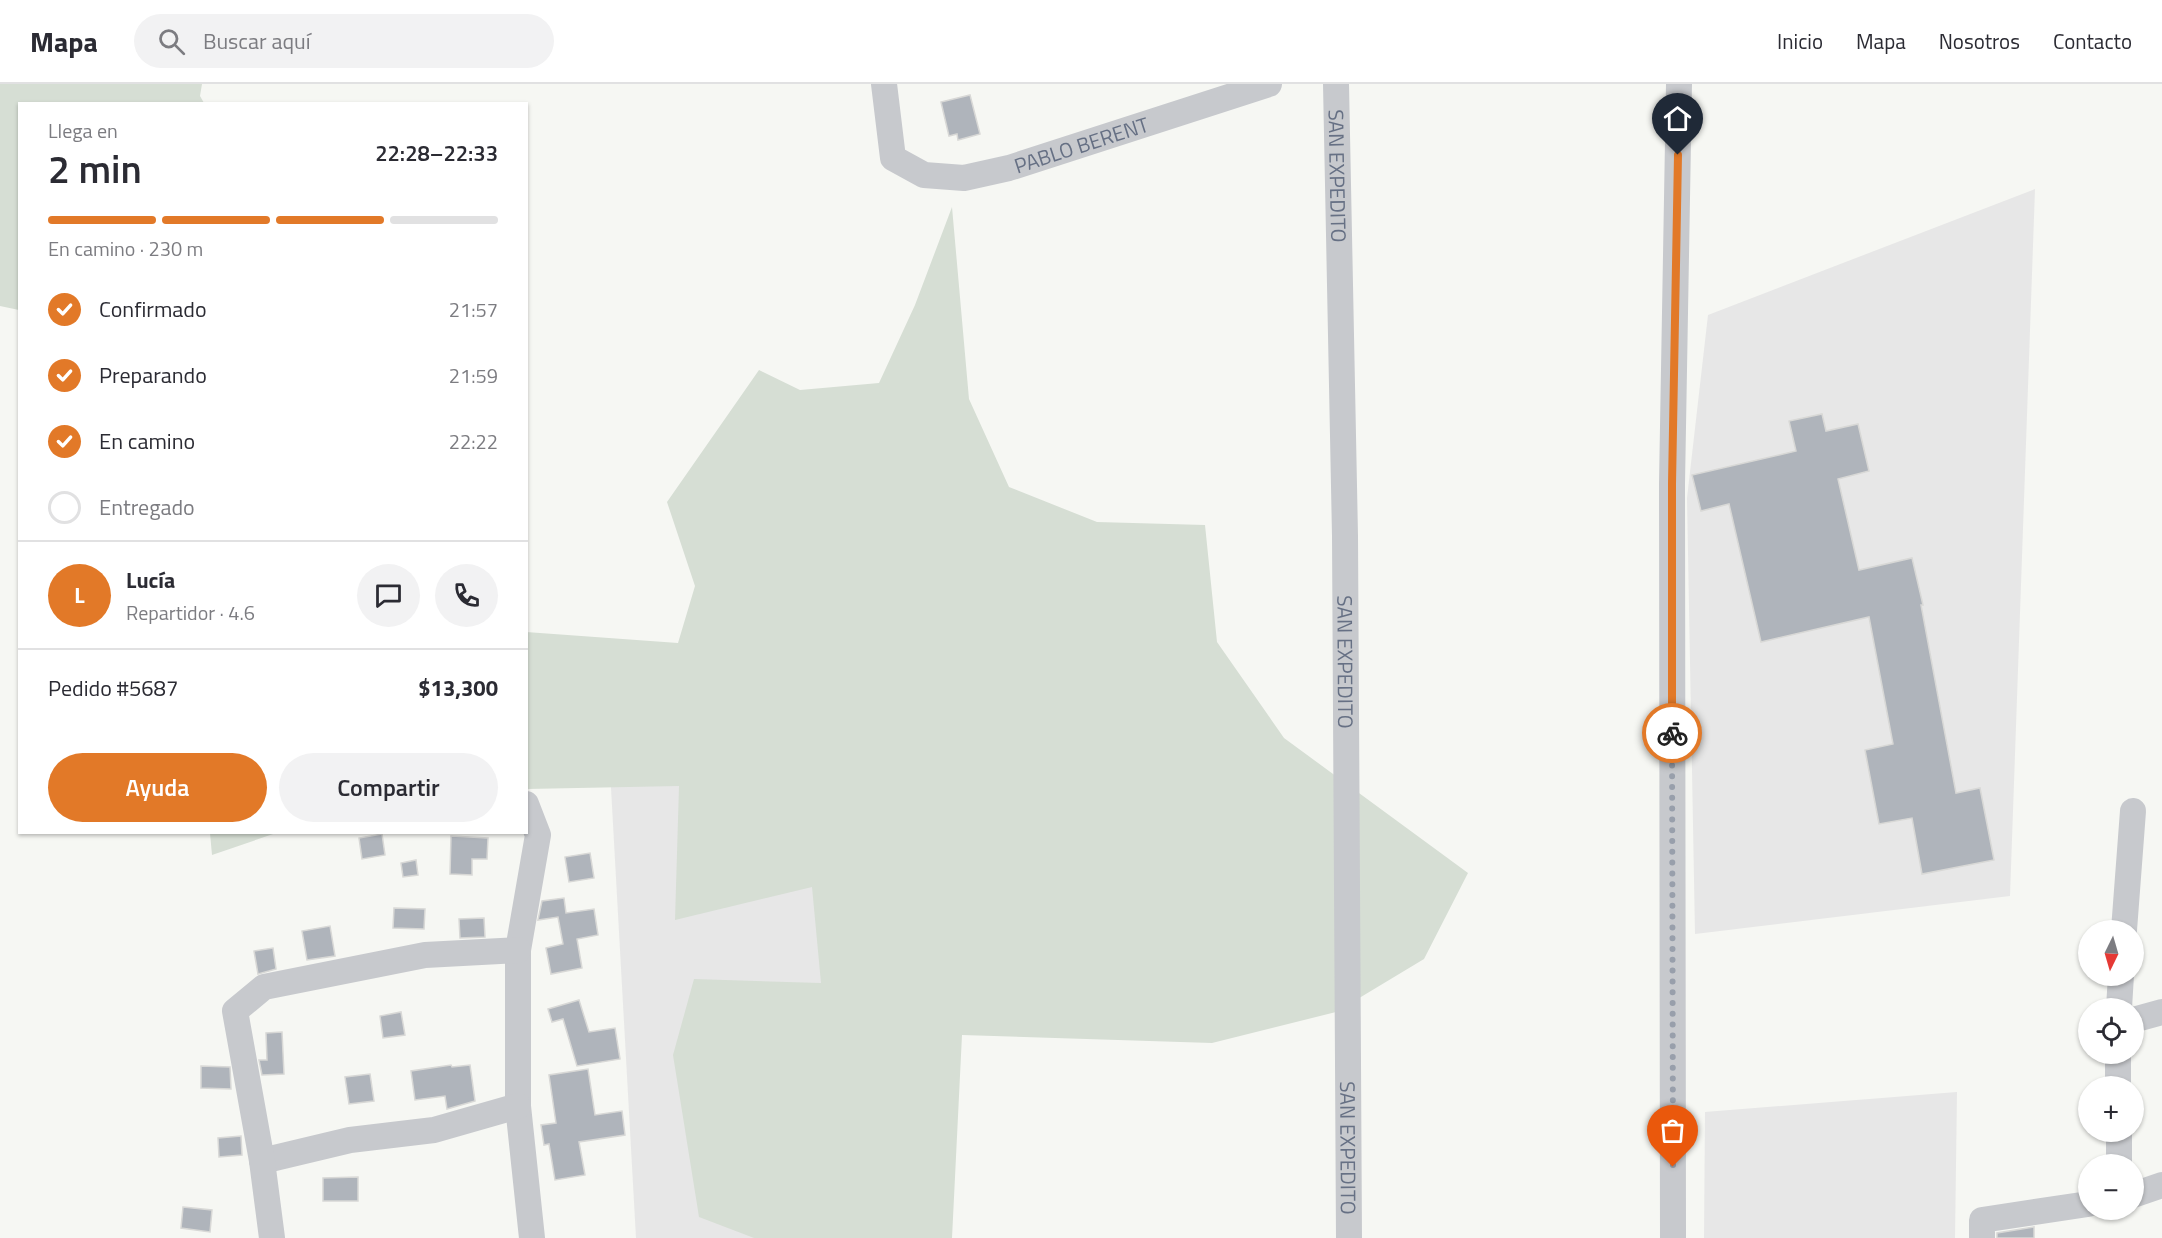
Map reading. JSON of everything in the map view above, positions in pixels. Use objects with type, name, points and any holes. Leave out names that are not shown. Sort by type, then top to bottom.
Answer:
[{"type":"street","name":"PABLO BERENT","points":[[884,84],[892,158],[924,175],[964,178],[1009,168],[1269,84]]},
{"type":"street","name":"SAN EXPEDITO","points":[[1336,84],[1345,536],[1349,1238]]},
{"type":"street","points":[[1673,1238],[1672,484],[1679,84]]},
{"type":"street","points":[[528,809],[538,835],[518,950],[518,1106],[532,1238]]},
{"type":"street","points":[[2125,920],[2133,810]]},
{"type":"street","points":[[272,1238],[262,1161],[235,1011],[264,987],[425,955],[518,950]]},
{"type":"street","points":[[2144,1017],[2162,1012]]},
{"type":"street","points":[[262,1161],[350,1140],[434,1131],[518,1106]]},
{"type":"street","points":[[2144,1191],[2162,1185]]},
{"type":"street","points":[[1982,1238],[1982,1220],[2078,1206]]},
{"type":"shaded area","points":[[0,84],[202,84],[200,96],[203,102],[18,102],[18,310],[0,306]]},
{"type":"shaded area","points":[[2035,189],[2010,896],[1695,934],[1687,498],[1708,315]]},
{"type":"shaded area","points":[[952,207],[969,399],[1009,487],[1097,522],[1205,525],[1217,642],[1284,738],[1468,873],[1424,959],[1336,1012],[1212,1043],[962,1035],[952,1238],[754,1238],[699,1217],[673,1055],[694,979],[821,983],[812,887],[675,920],[679,786],[528,789],[528,632],[678,643],[695,586],[667,502],[759,370],[800,390],[879,383],[915,305]]},
{"type":"shaded area","points":[[933,768],[937,1238],[636,1238],[610,770]]},
{"type":"shaded area","points":[[210,834],[273,834],[212,855]]},
{"type":"shaded area","points":[[1957,1092],[1955,1238],[1704,1238],[1705,1112]]},
{"type":"building","points":[[970,95],[980,134],[958,140],[957,134],[949,136],[941,102]]},
{"type":"building","points":[[1822,414],[1826,431],[1858,424],[1869,471],[1838,479],[1859,570],[1912,558],[1923,605],[1921,605],[1956,793],[1980,788],[1994,860],[1922,874],[1912,818],[1879,824],[1865,750],[1893,744],[1869,617],[1761,642],[1729,504],[1701,511],[1692,475],[1796,451],[1789,421]]},
{"type":"building","points":[[382,834],[385,855],[362,859],[359,838]]},
{"type":"building","points":[[451,836],[488,838],[487,859],[472,859],[472,875],[450,874]]},
{"type":"building","points":[[590,853],[594,878],[569,882],[565,857]]},
{"type":"building","points":[[416,860],[418,875],[403,877],[401,863]]},
{"type":"building","points":[[564,898],[566,913],[594,909],[598,935],[577,939],[582,968],[551,974],[546,948],[563,944],[558,917],[538,920],[542,901]]},
{"type":"building","points":[[394,908],[425,909],[424,929],[393,928]]},
{"type":"building","points":[[484,918],[485,937],[460,938],[459,919]]},
{"type":"building","points":[[330,926],[335,956],[307,960],[302,931]]},
{"type":"building","points":[[273,948],[276,969],[258,974],[254,951]]},
{"type":"building","points":[[579,1000],[589,1032],[615,1028],[620,1059],[577,1066],[563,1019],[552,1022],[548,1009]]},
{"type":"building","points":[[401,1012],[405,1035],[383,1038],[380,1016]]},
{"type":"building","points":[[282,1032],[284,1074],[262,1075],[259,1060],[267,1060],[266,1033]]},
{"type":"building","points":[[451,1065],[452,1067],[470,1065],[475,1101],[447,1109],[445,1096],[415,1100],[411,1071]]},
{"type":"building","points":[[201,1066],[230,1067],[231,1089],[201,1088]]},
{"type":"building","points":[[588,1069],[595,1115],[622,1111],[625,1135],[579,1142],[585,1175],[555,1180],[549,1144],[544,1145],[541,1125],[556,1123],[549,1075]]},
{"type":"building","points":[[370,1074],[374,1101],[349,1104],[345,1077]]},
{"type":"building","points":[[241,1136],[242,1155],[219,1157],[218,1138]]},
{"type":"building","points":[[358,1177],[358,1201],[323,1201],[323,1178]]},
{"type":"building","points":[[183,1207],[212,1210],[210,1232],[181,1228]]},
{"type":"building","points":[[2034,1227],[2034,1238],[1997,1238],[1997,1233]]},
{"type":"way so far","points":[[1672,733],[1673,1167]]},
{"type":"route","points":[[1672,733],[1672,484],[1678,155]]}]
